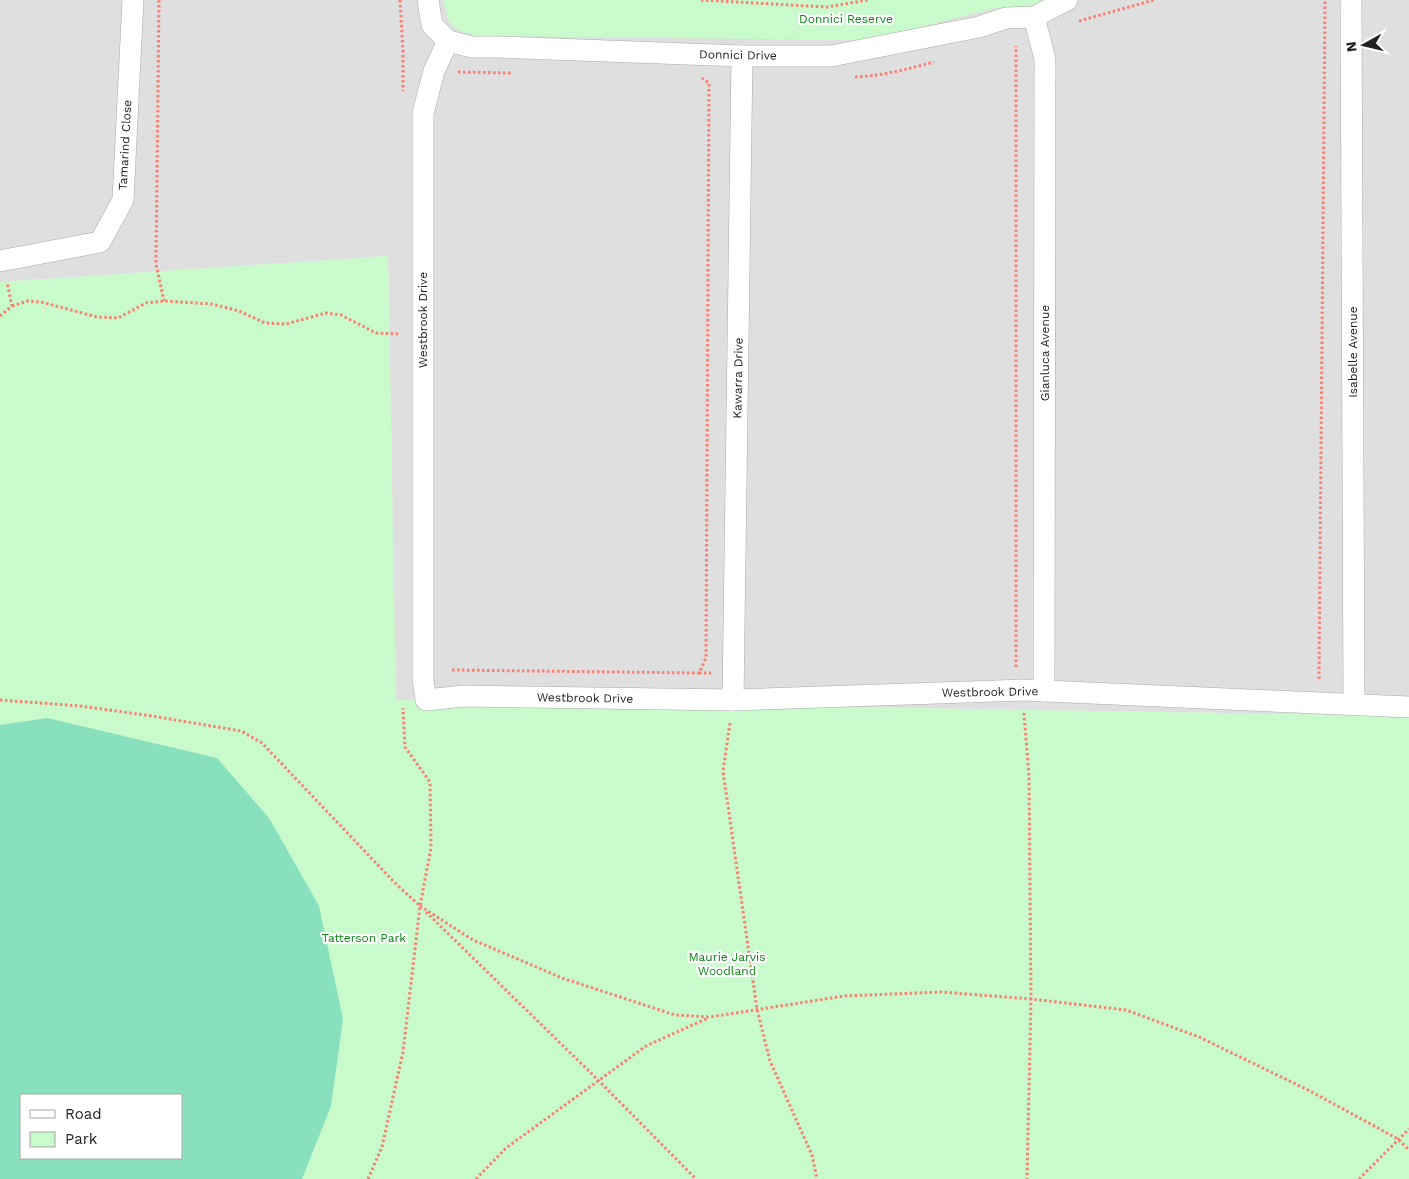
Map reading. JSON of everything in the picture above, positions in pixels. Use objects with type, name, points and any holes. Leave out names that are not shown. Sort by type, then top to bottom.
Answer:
[{"type":"street","name":"Tamarind Close","points":[[1,261],[100,242],[122,200],[133,0]]},
{"type":"street","points":[[428,0],[432,25],[448,41]]},
{"type":"street","name":"Donnici Drive","points":[[448,41],[472,48],[498,46],[742,56],[831,56],[979,27],[1006,18],[1036,25],[1068,0]]},
{"type":"street","name":"Isabelle Avenue","points":[[1351,0],[1354,704]]},
{"type":"street","name":"Gianluca Avenue","points":[[1036,25],[1045,59],[1044,684]]},
{"type":"street","name":"Westbrook Drive","points":[[448,41],[435,68],[423,113],[423,680],[426,700],[464,696],[733,700],[1023,690],[1044,684],[1409,707]]},
{"type":"street","name":"Kawarra Drive","points":[[733,700],[742,56]]},
{"type":"path","points":[[160,0],[156,264],[164,301]]},
{"type":"path","points":[[701,0],[806,6],[827,6],[868,0]]},
{"type":"path","points":[[1074,23],[1154,0]]},
{"type":"path","points":[[1318,683],[1325,0]]},
{"type":"path","points":[[1036,25],[1016,38],[1016,676],[1044,684]]},
{"type":"path","points":[[849,77],[894,73],[941,60]]},
{"type":"path","points":[[403,63],[465,73],[513,73]]},
{"type":"path","points":[[696,74],[709,83],[706,658],[699,673]]},
{"type":"path","points":[[702,78],[742,78]]},
{"type":"path","points":[[1,261],[12,306]]},
{"type":"path","points":[[0,316],[12,306],[28,302],[41,302],[97,317],[118,318],[146,303],[164,301],[212,304],[239,311],[265,323],[286,324],[326,314],[341,315],[376,333],[423,336]]},
{"type":"path","points":[[452,670],[734,673]]},
{"type":"path","points":[[1023,690],[1029,776],[1031,999],[1027,1179]]},
{"type":"path","points":[[368,1179],[382,1146],[401,1060],[420,906],[431,848],[430,782],[405,747],[402,699]]},
{"type":"path","points":[[0,700],[89,708],[241,731],[262,743],[394,882],[696,1179]]},
{"type":"path","points":[[733,700],[723,771],[757,1010],[770,1061],[812,1155],[817,1179]]},
{"type":"path","points":[[420,906],[473,940],[562,978],[676,1015],[710,1017],[844,996],[941,992],[1031,999],[1126,1010],[1199,1037],[1310,1091],[1398,1140],[1409,1150]]},
{"type":"path","points":[[476,1179],[506,1148],[646,1046],[710,1017]]},
{"type":"path","points":[[1359,1179],[1409,1129]]},
{"type":"shaded area","points":[[0,0],[1409,0],[1409,716],[396,700],[388,256],[0,282]]},
{"type":"green space","name":"Donnici Reserve","points":[[443,0],[1046,0],[1031,7],[999,7],[868,40],[479,36],[462,32],[453,26]]},
{"type":"green space","name":"Tatterson Park","points":[[388,256],[396,700],[1409,716],[1409,1179],[0,1179],[0,282]]},
{"type":"green space","points":[[47,718],[217,758],[269,818],[319,906],[343,1019],[331,1106],[302,1179],[0,1179],[0,725]]},
{"type":"park label","name":"Maurie Jarvis Woodland","points":[[727,964]]}]
